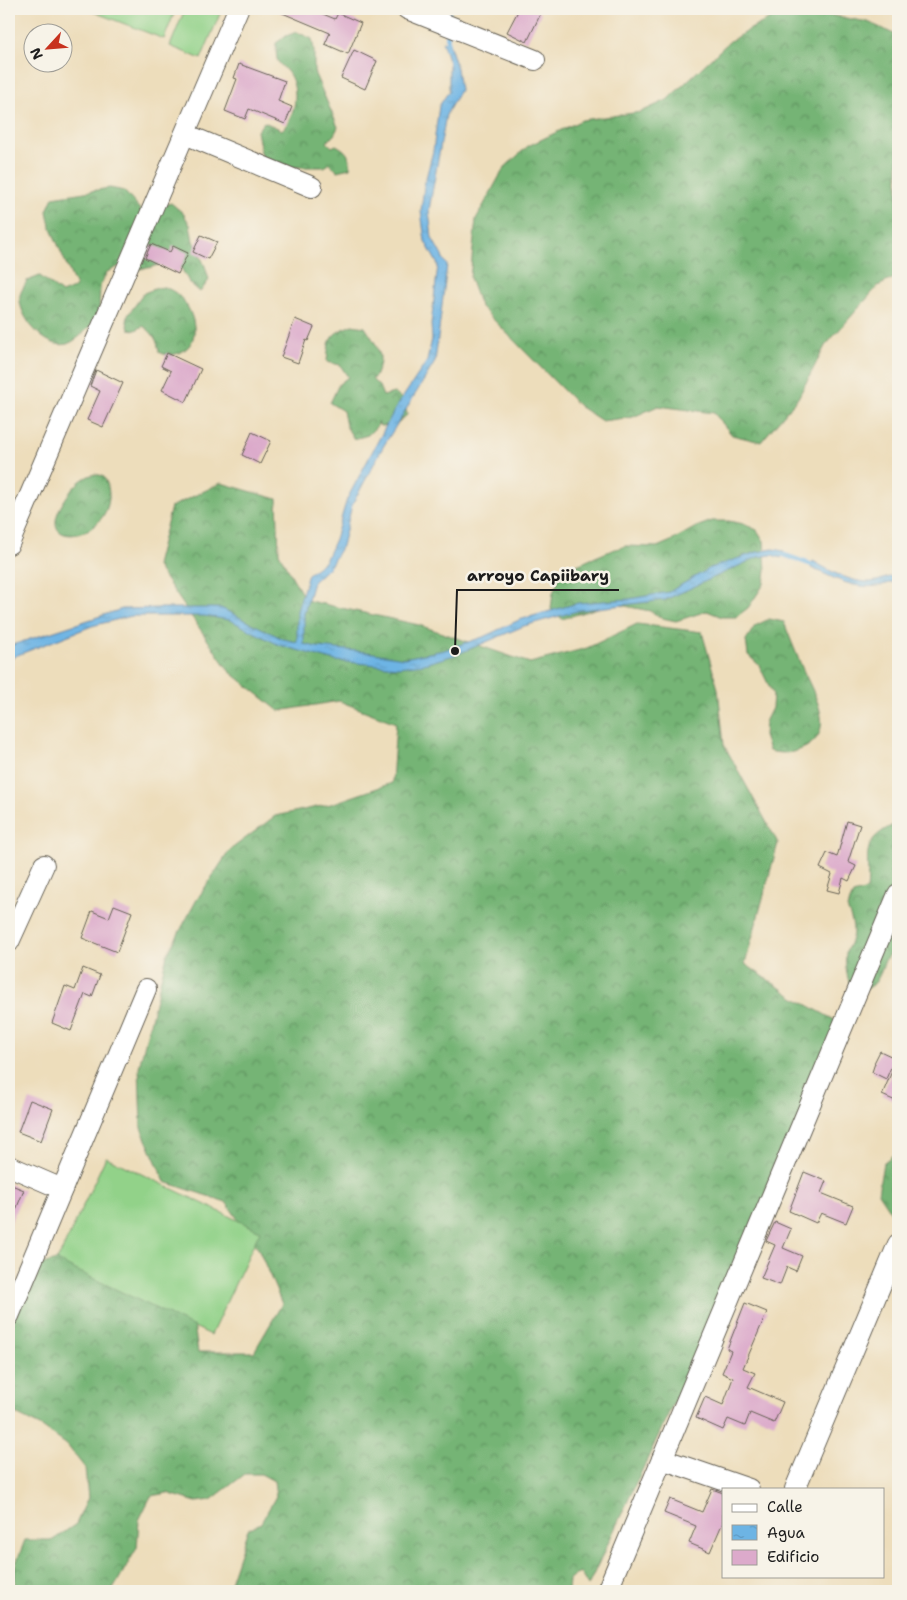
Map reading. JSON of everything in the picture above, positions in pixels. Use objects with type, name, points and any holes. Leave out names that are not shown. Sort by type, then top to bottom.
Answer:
[{"type":"street","points":[[9,544],[238,9]]},
{"type":"street","points":[[407,9],[535,60]]},
{"type":"street","points":[[185,134],[312,187]]},
{"type":"street","points":[[9,942],[44,866]]},
{"type":"street","points":[[607,1591],[898,894]]},
{"type":"street","points":[[9,1316],[146,989]]},
{"type":"street","points":[[9,1166],[62,1189]]},
{"type":"street","points":[[795,1488],[898,1244]]},
{"type":"street","points":[[662,1458],[746,1488]]},
{"type":"green space","points":[[86,9],[176,9],[164,39]]},
{"type":"green space","points":[[185,9],[222,9],[201,59],[170,46]]},
{"type":"green space","points":[[812,12],[868,22],[898,36],[898,276],[878,286],[825,346],[798,398],[761,442],[732,435],[714,413],[658,406],[633,417],[602,421],[579,406],[480,306],[470,278],[476,219],[504,168],[528,146],[582,120],[641,112],[667,100],[730,41],[780,14]]},
{"type":"green space","points":[[297,32],[312,39],[314,72],[338,127],[334,135],[327,142],[332,147],[336,145],[345,151],[350,160],[350,168],[337,171],[329,163],[325,167],[285,167],[262,157],[257,131],[264,122],[282,130],[293,111],[294,88],[289,74],[277,59],[276,43],[286,36]]},
{"type":"green space","points":[[110,188],[124,191],[144,214],[157,207],[171,203],[183,213],[190,225],[193,241],[205,266],[209,280],[200,292],[189,282],[175,257],[143,269],[120,266],[107,272],[100,286],[99,316],[89,328],[67,344],[50,342],[34,330],[20,303],[20,295],[27,281],[40,276],[62,293],[76,287],[50,226],[47,211],[53,197]]},
{"type":"green space","points":[[164,287],[175,292],[183,301],[192,316],[194,324],[194,333],[188,347],[172,355],[159,352],[154,337],[147,328],[143,326],[136,330],[129,329],[127,322],[128,315],[144,293]]},
{"type":"green space","points":[[352,325],[365,327],[377,347],[380,363],[376,375],[372,379],[379,386],[383,396],[394,393],[405,401],[407,415],[395,425],[380,426],[378,421],[378,425],[368,435],[354,439],[346,426],[343,411],[330,403],[339,384],[348,377],[340,365],[327,362],[331,339],[338,332]]},
{"type":"green space","points":[[90,475],[103,476],[108,486],[109,498],[105,513],[96,524],[85,531],[73,535],[63,534],[57,528],[57,517],[64,501],[77,484]]},
{"type":"green space","points":[[221,483],[277,499],[279,553],[305,600],[419,625],[530,663],[587,648],[637,624],[702,632],[718,689],[724,745],[778,843],[745,964],[795,998],[849,1028],[588,1586],[580,1572],[569,1580],[568,1591],[227,1591],[248,1529],[261,1523],[276,1496],[274,1481],[261,1474],[245,1474],[211,1500],[196,1502],[167,1493],[151,1496],[139,1520],[137,1548],[112,1591],[15,1591],[15,1566],[25,1540],[53,1540],[76,1524],[88,1498],[85,1468],[67,1445],[42,1427],[14,1413],[9,1403],[9,1320],[27,1269],[82,1252],[190,1297],[198,1352],[254,1352],[282,1304],[259,1250],[226,1202],[165,1182],[141,1128],[139,1067],[167,955],[196,901],[230,850],[275,816],[331,804],[392,783],[396,723],[339,701],[279,711],[229,671],[156,565],[171,507]]},
{"type":"green space","points":[[712,521],[729,521],[744,524],[757,530],[764,541],[766,571],[764,584],[748,608],[736,617],[722,617],[707,611],[676,621],[662,618],[650,611],[620,605],[604,606],[562,619],[551,609],[553,593],[559,578],[570,568],[626,546],[657,547]]},
{"type":"green space","points":[[769,619],[784,622],[815,696],[821,719],[820,730],[816,739],[806,747],[792,752],[769,751],[764,736],[765,722],[772,708],[773,694],[759,665],[748,655],[746,640],[755,626]]},
{"type":"green space","points":[[893,825],[898,825],[898,948],[886,958],[874,984],[854,994],[846,969],[846,953],[853,934],[853,927],[847,908],[853,894],[867,890],[867,860],[870,845],[874,838]]},
{"type":"green space","points":[[898,1151],[898,1219],[894,1217],[878,1193],[883,1163]]},
{"type":"green space","points":[[106,1157],[260,1231],[211,1335],[57,1261]]},
{"type":"water","points":[[442,41],[449,43],[457,68],[460,90],[446,115],[429,210],[432,238],[447,265],[435,362],[383,447],[352,505],[342,546],[330,566],[313,582],[304,614],[304,644],[404,658],[444,650],[483,637],[519,620],[578,603],[629,599],[669,592],[710,568],[757,552],[773,549],[784,551],[781,558],[772,555],[758,557],[665,600],[581,610],[524,626],[458,654],[424,664],[398,667],[336,661],[279,645],[230,620],[204,616],[131,616],[92,626],[15,656],[9,661],[9,646],[122,609],[221,608],[283,639],[297,642],[297,611],[308,574],[325,561],[335,539],[347,499],[395,409],[427,361],[432,339],[431,324],[438,265],[425,241],[421,211],[424,186],[433,151],[439,106],[449,91],[449,63]]},
{"type":"water","points":[[813,561],[856,581],[878,581],[898,574],[898,580],[874,586],[853,585],[811,568]]},
{"type":"building","points":[[273,9],[311,9],[335,19],[338,13],[361,23],[348,54],[325,44],[330,33]]},
{"type":"building","points":[[519,9],[532,9],[541,13],[527,42],[507,32]]},
{"type":"building","points":[[354,50],[377,61],[365,89],[341,78]]},
{"type":"building","points":[[239,64],[285,81],[278,101],[292,107],[285,124],[249,109],[245,119],[225,111],[237,79],[234,78]]},
{"type":"building","points":[[201,235],[217,242],[208,259],[193,252]]},
{"type":"building","points":[[151,244],[170,252],[173,246],[188,253],[178,274],[145,258]]},
{"type":"building","points":[[295,319],[314,327],[308,341],[306,340],[298,363],[281,357]]},
{"type":"building","points":[[167,353],[201,369],[186,402],[162,390],[171,371],[161,366]]},
{"type":"building","points":[[96,370],[123,383],[103,427],[87,420],[100,391],[90,386]]},
{"type":"building","points":[[252,432],[271,441],[260,464],[242,455]]},
{"type":"building","points":[[847,821],[860,825],[848,862],[856,866],[849,881],[843,878],[839,893],[827,890],[832,874],[820,868],[827,853],[837,857]]},
{"type":"building","points":[[114,905],[132,912],[117,952],[82,938],[92,911],[109,918]]},
{"type":"building","points":[[83,968],[100,975],[92,997],[85,994],[71,1031],[52,1023],[65,986],[75,990]]},
{"type":"building","points":[[880,1051],[895,1058],[886,1079],[872,1072]]},
{"type":"building","points":[[898,1057],[898,1102],[882,1095]]},
{"type":"building","points":[[30,1100],[53,1109],[41,1141],[18,1132]]},
{"type":"building","points":[[804,1172],[826,1181],[821,1193],[853,1206],[846,1223],[821,1213],[816,1223],[789,1211]]},
{"type":"building","points":[[9,1184],[24,1190],[9,1227]]},
{"type":"building","points":[[775,1222],[791,1229],[783,1248],[802,1256],[796,1271],[787,1267],[780,1285],[761,1278],[775,1245],[766,1241]]},
{"type":"building","points":[[745,1303],[767,1312],[743,1368],[755,1373],[748,1387],[783,1402],[774,1423],[750,1413],[745,1426],[728,1419],[723,1430],[696,1418],[705,1397],[723,1405],[733,1378],[722,1373],[731,1351],[727,1349]]},
{"type":"building","points":[[712,1489],[722,1493],[722,1524],[710,1552],[689,1543],[696,1526],[664,1513],[670,1499],[702,1512]]},
{"type":"waterway","points":[[448,21],[449,9]]},
{"type":"waterway","points":[[447,48],[448,29]]},
{"type":"waterway","points":[[776,552],[818,567]]},
{"type":"place","name":"arroyo Capiibary","points":[[455,651]]}]
